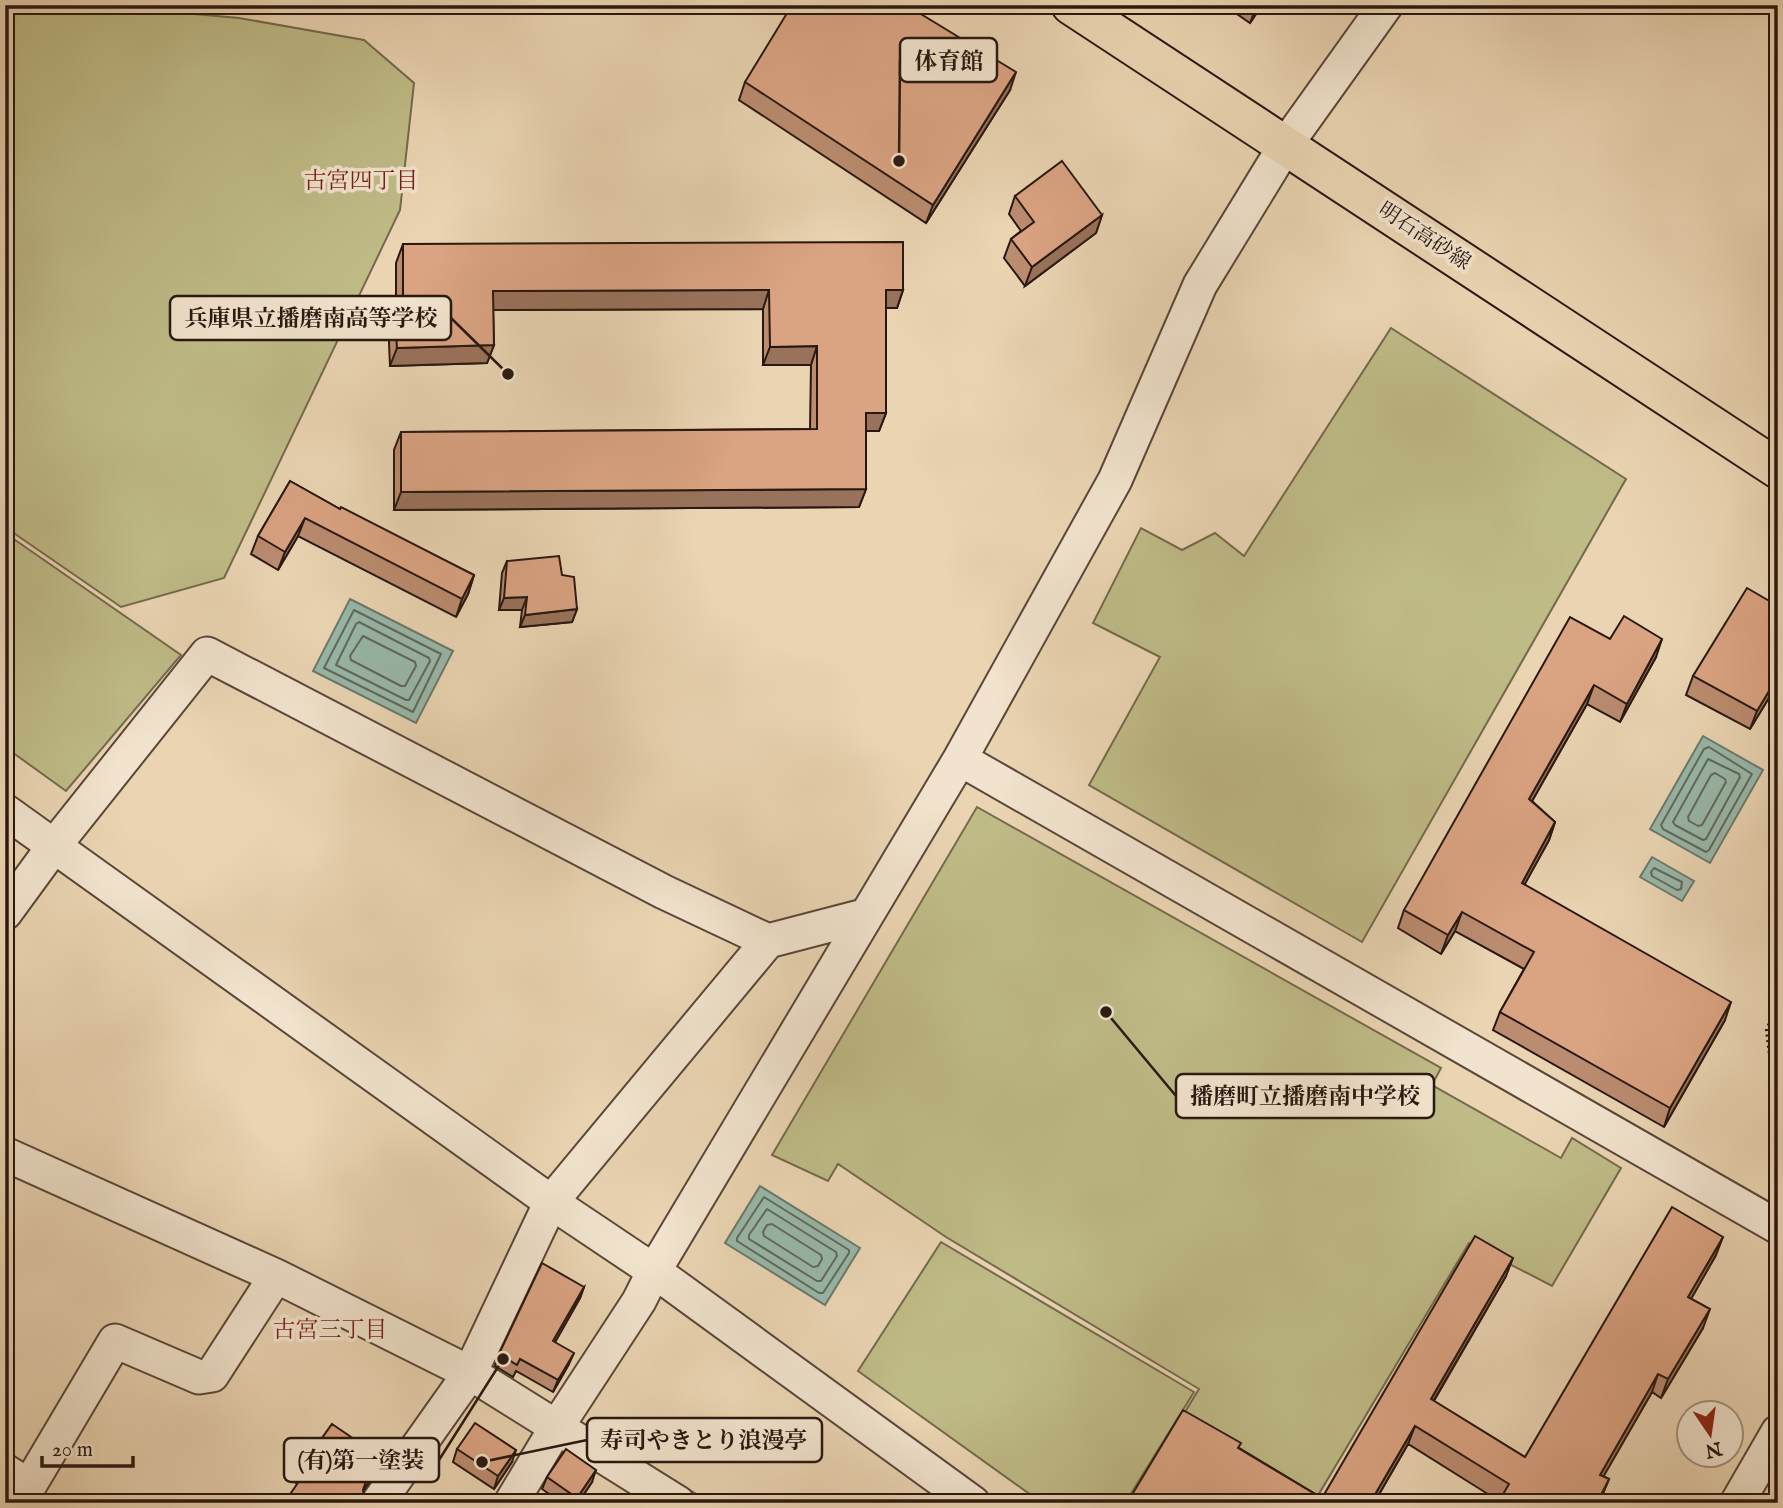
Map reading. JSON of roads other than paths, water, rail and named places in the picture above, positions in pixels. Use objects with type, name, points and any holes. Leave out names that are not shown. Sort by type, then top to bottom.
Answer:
[{"type":"main road","name":"明石高砂線","points":[[1071,5],[1778,469]]},
{"type":"street","points":[[511,1503],[556,1427],[639,1301],[654,1271],[864,916],[960,759],[1115,480],[1200,285],[1285,146],[1386,5]]},
{"type":"street","points":[[5,913],[54,846],[207,654],[652,886],[768,941]]},
{"type":"street","points":[[960,759],[1778,1227]]},
{"type":"street","points":[[5,811],[551,1202],[654,1271],[973,1503]]},
{"type":"street","points":[[378,1503],[470,1373],[551,1202],[768,941],[864,916]]},
{"type":"street","points":[[5,1154],[276,1276],[470,1373],[678,1503]]},
{"type":"street","points":[[5,1471],[29,1486],[115,1340],[199,1377],[212,1375],[276,1276]]},
{"type":"street","points":[[1737,1503],[1778,1432]]},
{"type":"water","points":[[350,599],[453,651],[416,723],[313,671]]},
{"type":"water","points":[[1703,736],[1763,770],[1710,863],[1650,829]]},
{"type":"water","points":[[1652,857],[1694,881],[1682,901],[1640,877]]},
{"type":"water","points":[[760,1186],[860,1248],[825,1305],[725,1243]]},
{"type":"waterway","points":[[683,1490],[705,1503]]},
{"type":"place","name":"体育館","points":[[899,161]]},
{"type":"place","name":"兵庫県立播磨南高等学校","points":[[508,374]]},
{"type":"place","name":"播磨町立播磨南中学校","points":[[1106,1012]]},
{"type":"place","name":"(有)第一塗装","points":[[503,1359]]},
{"type":"place","name":"寿司やきとり浪漫亭","points":[[482,1462]]},
{"type":"district","name":"古宮四丁目","points":[[361,181]]},
{"type":"district","name":"古宮三丁目","points":[[330,1330]]}]
